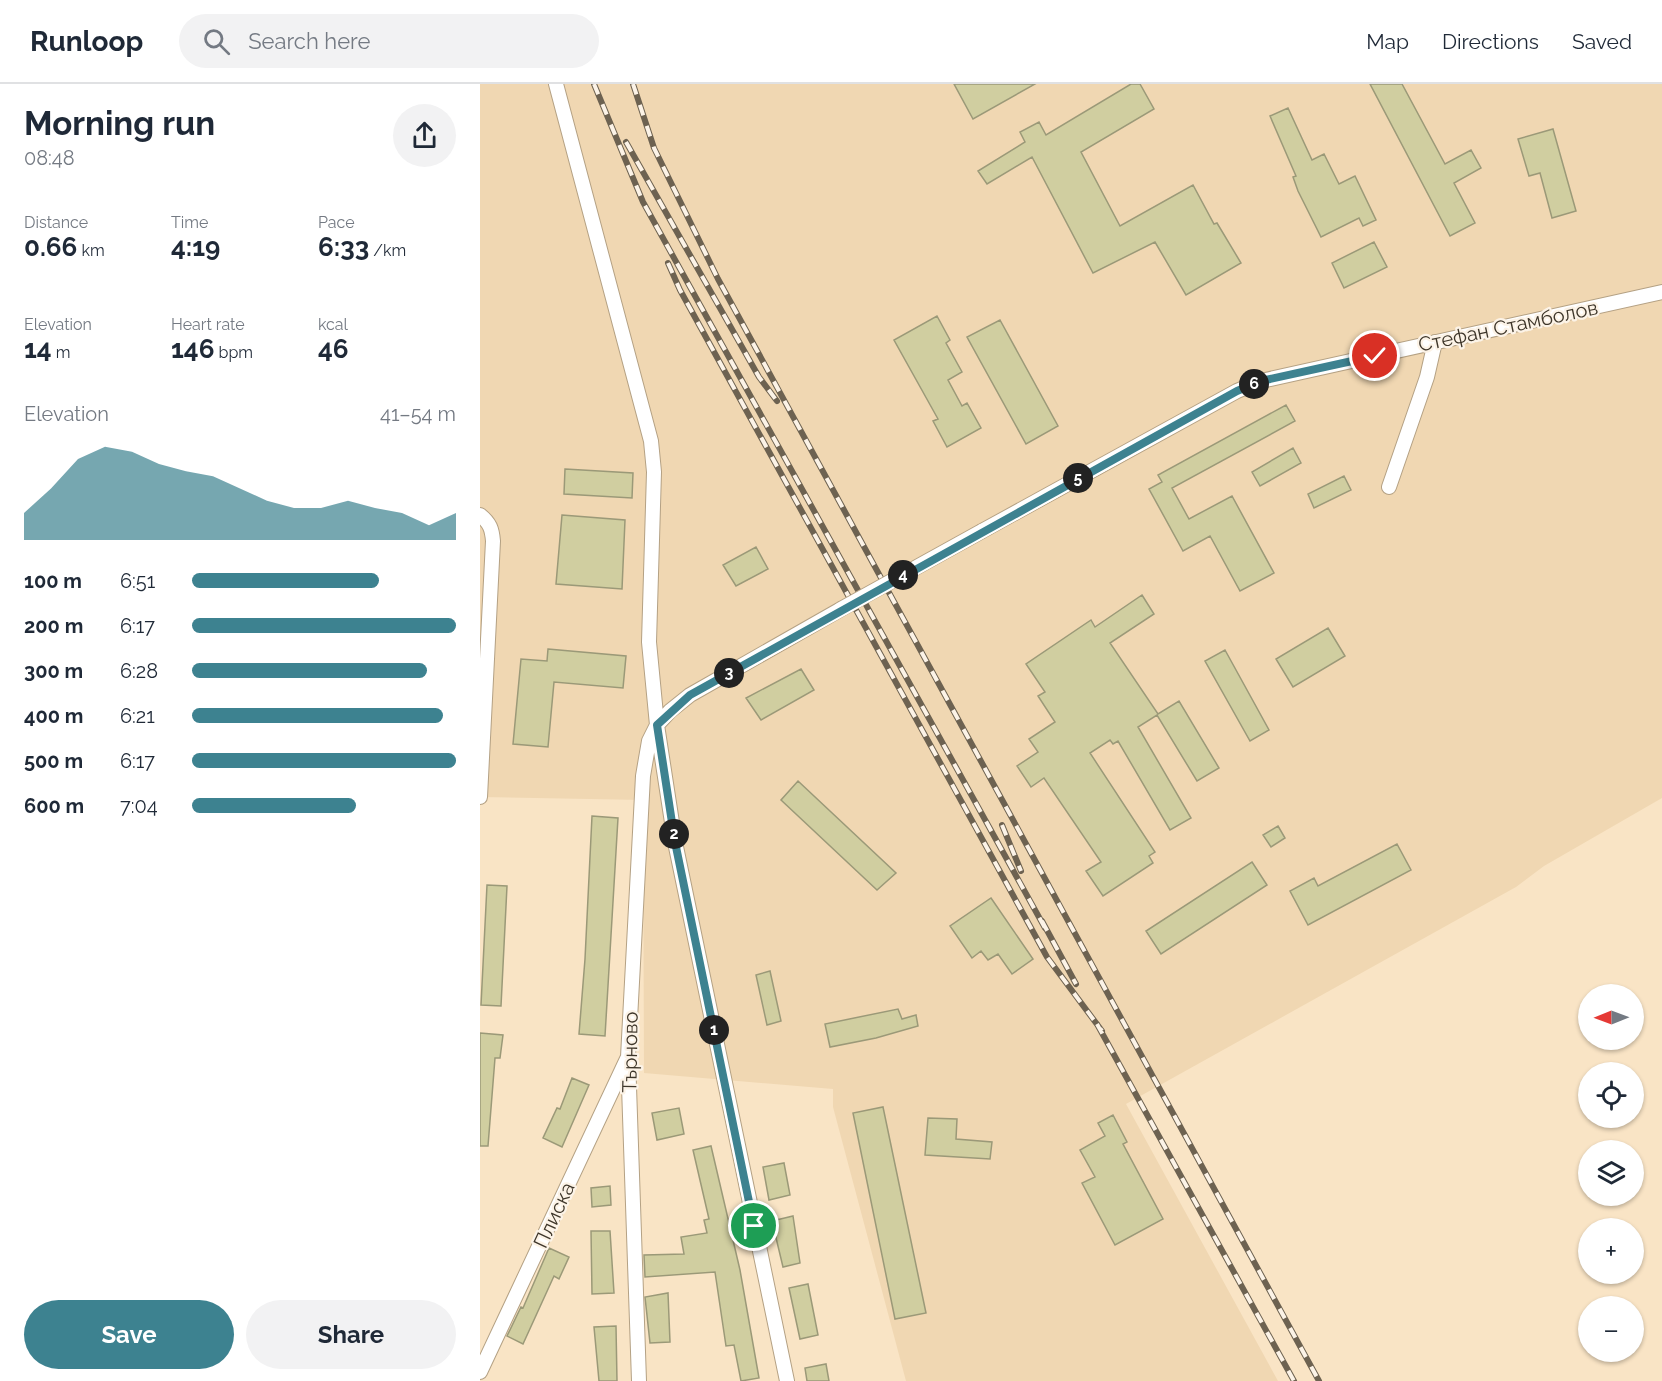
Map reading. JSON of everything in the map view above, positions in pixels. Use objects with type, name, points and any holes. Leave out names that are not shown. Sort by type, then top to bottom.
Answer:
[{"type":"street","points":[[556,84],[651,441],[654,472],[649,642],[657,725],[677,853],[787,1381]]},
{"type":"street","name":"Стефан Стамболов","points":[[657,725],[690,695],[841,609],[1237,391],[1261,381],[1662,292]]},
{"type":"street","points":[[1389,488],[1427,377],[1435,342]]},
{"type":"street","points":[[480,515],[488,521],[492,530],[493,542],[480,797]]},
{"type":"street","name":"Търново","points":[[639,1381],[628,1057],[643,776],[649,741],[657,725]]},
{"type":"street","name":"Плиска","points":[[480,1372],[628,1057]]},
{"type":"shaded area","points":[[480,84],[1662,84],[1662,798],[1544,866],[1516,887],[1126,1104],[1278,1381],[906,1381],[833,1107],[833,1089],[644,1073],[643,800],[480,797]]},
{"type":"building","points":[[954,84],[1035,84],[973,119]]},
{"type":"building","points":[[1131,84],[1140,84],[1154,109],[1081,152],[1120,226],[1193,185],[1214,224],[1217,223],[1241,263],[1186,295],[1155,242],[1093,273],[1032,157],[987,184],[978,171],[1025,142],[1020,132],[1039,122],[1046,135]]},
{"type":"building","points":[[1370,84],[1402,84],[1445,164],[1471,150],[1481,168],[1454,183],[1475,223],[1450,236]]},
{"type":"building","points":[[1288,108],[1312,160],[1324,154],[1339,184],[1355,176],[1376,220],[1363,226],[1359,218],[1321,237],[1298,191],[1293,177],[1296,176],[1270,116]]},
{"type":"building","points":[[1553,129],[1576,211],[1552,218],[1540,173],[1529,176],[1518,139]]},
{"type":"building","points":[[1374,242],[1387,267],[1344,288],[1332,263]]},
{"type":"building","points":[[937,316],[950,340],[946,343],[962,372],[948,380],[962,406],[967,403],[981,428],[947,447],[933,421],[938,419],[894,340]]},
{"type":"building","points":[[1000,320],[1058,426],[1026,444],[967,337]]},
{"type":"building","points":[[1286,405],[1295,421],[1172,488],[1189,519],[1232,496],[1274,573],[1240,591],[1210,536],[1183,551],[1149,489],[1162,482],[1158,475]]},
{"type":"building","points":[[1293,448],[1301,463],[1260,486],[1252,472]]},
{"type":"building","points":[[565,469],[633,473],[632,498],[564,494]]},
{"type":"building","points":[[1344,476],[1351,490],[1314,508],[1308,494]]},
{"type":"building","points":[[562,515],[625,520],[622,589],[556,584]]},
{"type":"building","points":[[756,547],[768,569],[736,586],[723,565]]},
{"type":"building","points":[[1142,595],[1154,614],[1110,643],[1158,714],[1179,701],[1219,768],[1197,781],[1157,715],[1138,727],[1191,818],[1170,830],[1118,741],[1113,744],[1110,740],[1090,753],[1155,852],[1149,856],[1153,863],[1103,896],[1086,871],[1101,862],[1044,778],[1031,787],[1017,766],[1038,752],[1029,739],[1055,722],[1038,696],[1045,692],[1026,664],[1091,620],[1095,627]]},
{"type":"building","points":[[1328,628],[1345,656],[1293,687],[1276,659]]},
{"type":"building","points":[[548,649],[626,656],[623,688],[554,682],[548,747],[513,744],[521,659],[547,661]]},
{"type":"building","points":[[1225,650],[1269,730],[1250,741],[1205,661]]},
{"type":"building","points":[[801,669],[814,690],[761,720],[746,698]]},
{"type":"building","points":[[798,781],[896,873],[877,890],[781,800]]},
{"type":"building","points":[[592,816],[618,818],[605,1036],[579,1034]]},
{"type":"building","points":[[1278,826],[1285,838],[1271,847],[1263,835]]},
{"type":"building","points":[[1397,844],[1411,870],[1308,925],[1290,891],[1314,878],[1318,886]]},
{"type":"building","points":[[1252,862],[1267,885],[1161,954],[1146,931]]},
{"type":"building","points":[[487,885],[507,886],[501,1006],[481,1005]]},
{"type":"building","points":[[991,898],[1033,959],[1012,974],[998,954],[988,960],[981,951],[972,958],[950,926]]},
{"type":"building","points":[[770,971],[781,1021],[767,1025],[756,975]]},
{"type":"building","points":[[898,1009],[902,1019],[916,1015],[918,1026],[876,1038],[830,1047],[825,1024]]},
{"type":"building","points":[[480,1033],[503,1035],[500,1058],[495,1058],[488,1146],[480,1146]]},
{"type":"building","points":[[572,1078],[589,1085],[562,1147],[543,1138],[557,1108],[560,1109]]},
{"type":"building","points":[[883,1107],[926,1313],[895,1319],[853,1113]]},
{"type":"building","points":[[679,1108],[684,1134],[657,1140],[652,1113]]},
{"type":"building","points":[[1113,1115],[1127,1142],[1123,1144],[1163,1219],[1115,1245],[1082,1183],[1095,1177],[1080,1150],[1105,1136],[1098,1123]]},
{"type":"building","points":[[928,1118],[957,1119],[956,1139],[992,1142],[990,1159],[925,1155]]},
{"type":"building","points":[[711,1146],[740,1270],[759,1378],[741,1381],[734,1345],[726,1346],[715,1272],[645,1277],[644,1255],[684,1254],[681,1237],[707,1233],[704,1220],[709,1219],[693,1150]]},
{"type":"building","points":[[784,1163],[790,1195],[769,1200],[763,1167]]},
{"type":"building","points":[[610,1186],[611,1205],[592,1207],[591,1188]]},
{"type":"building","points":[[793,1216],[800,1263],[783,1267],[772,1221]]},
{"type":"building","points":[[591,1231],[610,1231],[614,1293],[592,1294]]},
{"type":"building","points":[[549,1248],[569,1257],[559,1279],[554,1276],[523,1344],[507,1336],[521,1307],[523,1308]]},
{"type":"building","points":[[808,1284],[818,1335],[800,1339],[789,1288]]},
{"type":"building","points":[[668,1293],[670,1342],[650,1343],[645,1297]]},
{"type":"building","points":[[616,1326],[617,1381],[599,1381],[594,1327]]},
{"type":"building","points":[[826,1364],[829,1381],[807,1381],[805,1368]]},
{"type":"railway","points":[[594,84],[643,202],[1045,928]]},
{"type":"railway","points":[[633,84],[654,148],[718,279],[1319,1381]]},
{"type":"railway","points":[[626,142],[759,377],[777,401]]},
{"type":"railway","points":[[668,263],[680,290],[1047,957],[1102,1031]]},
{"type":"railway","points":[[1002,825],[1021,871]]},
{"type":"railway","points":[[1042,921],[1076,984]]},
{"type":"railway","points":[[1097,1024],[1294,1381]]},
{"type":"route","points":[[754,1226],[675,842],[657,725],[690,695],[911,570],[1237,391],[1261,381],[1375,356]]}]
